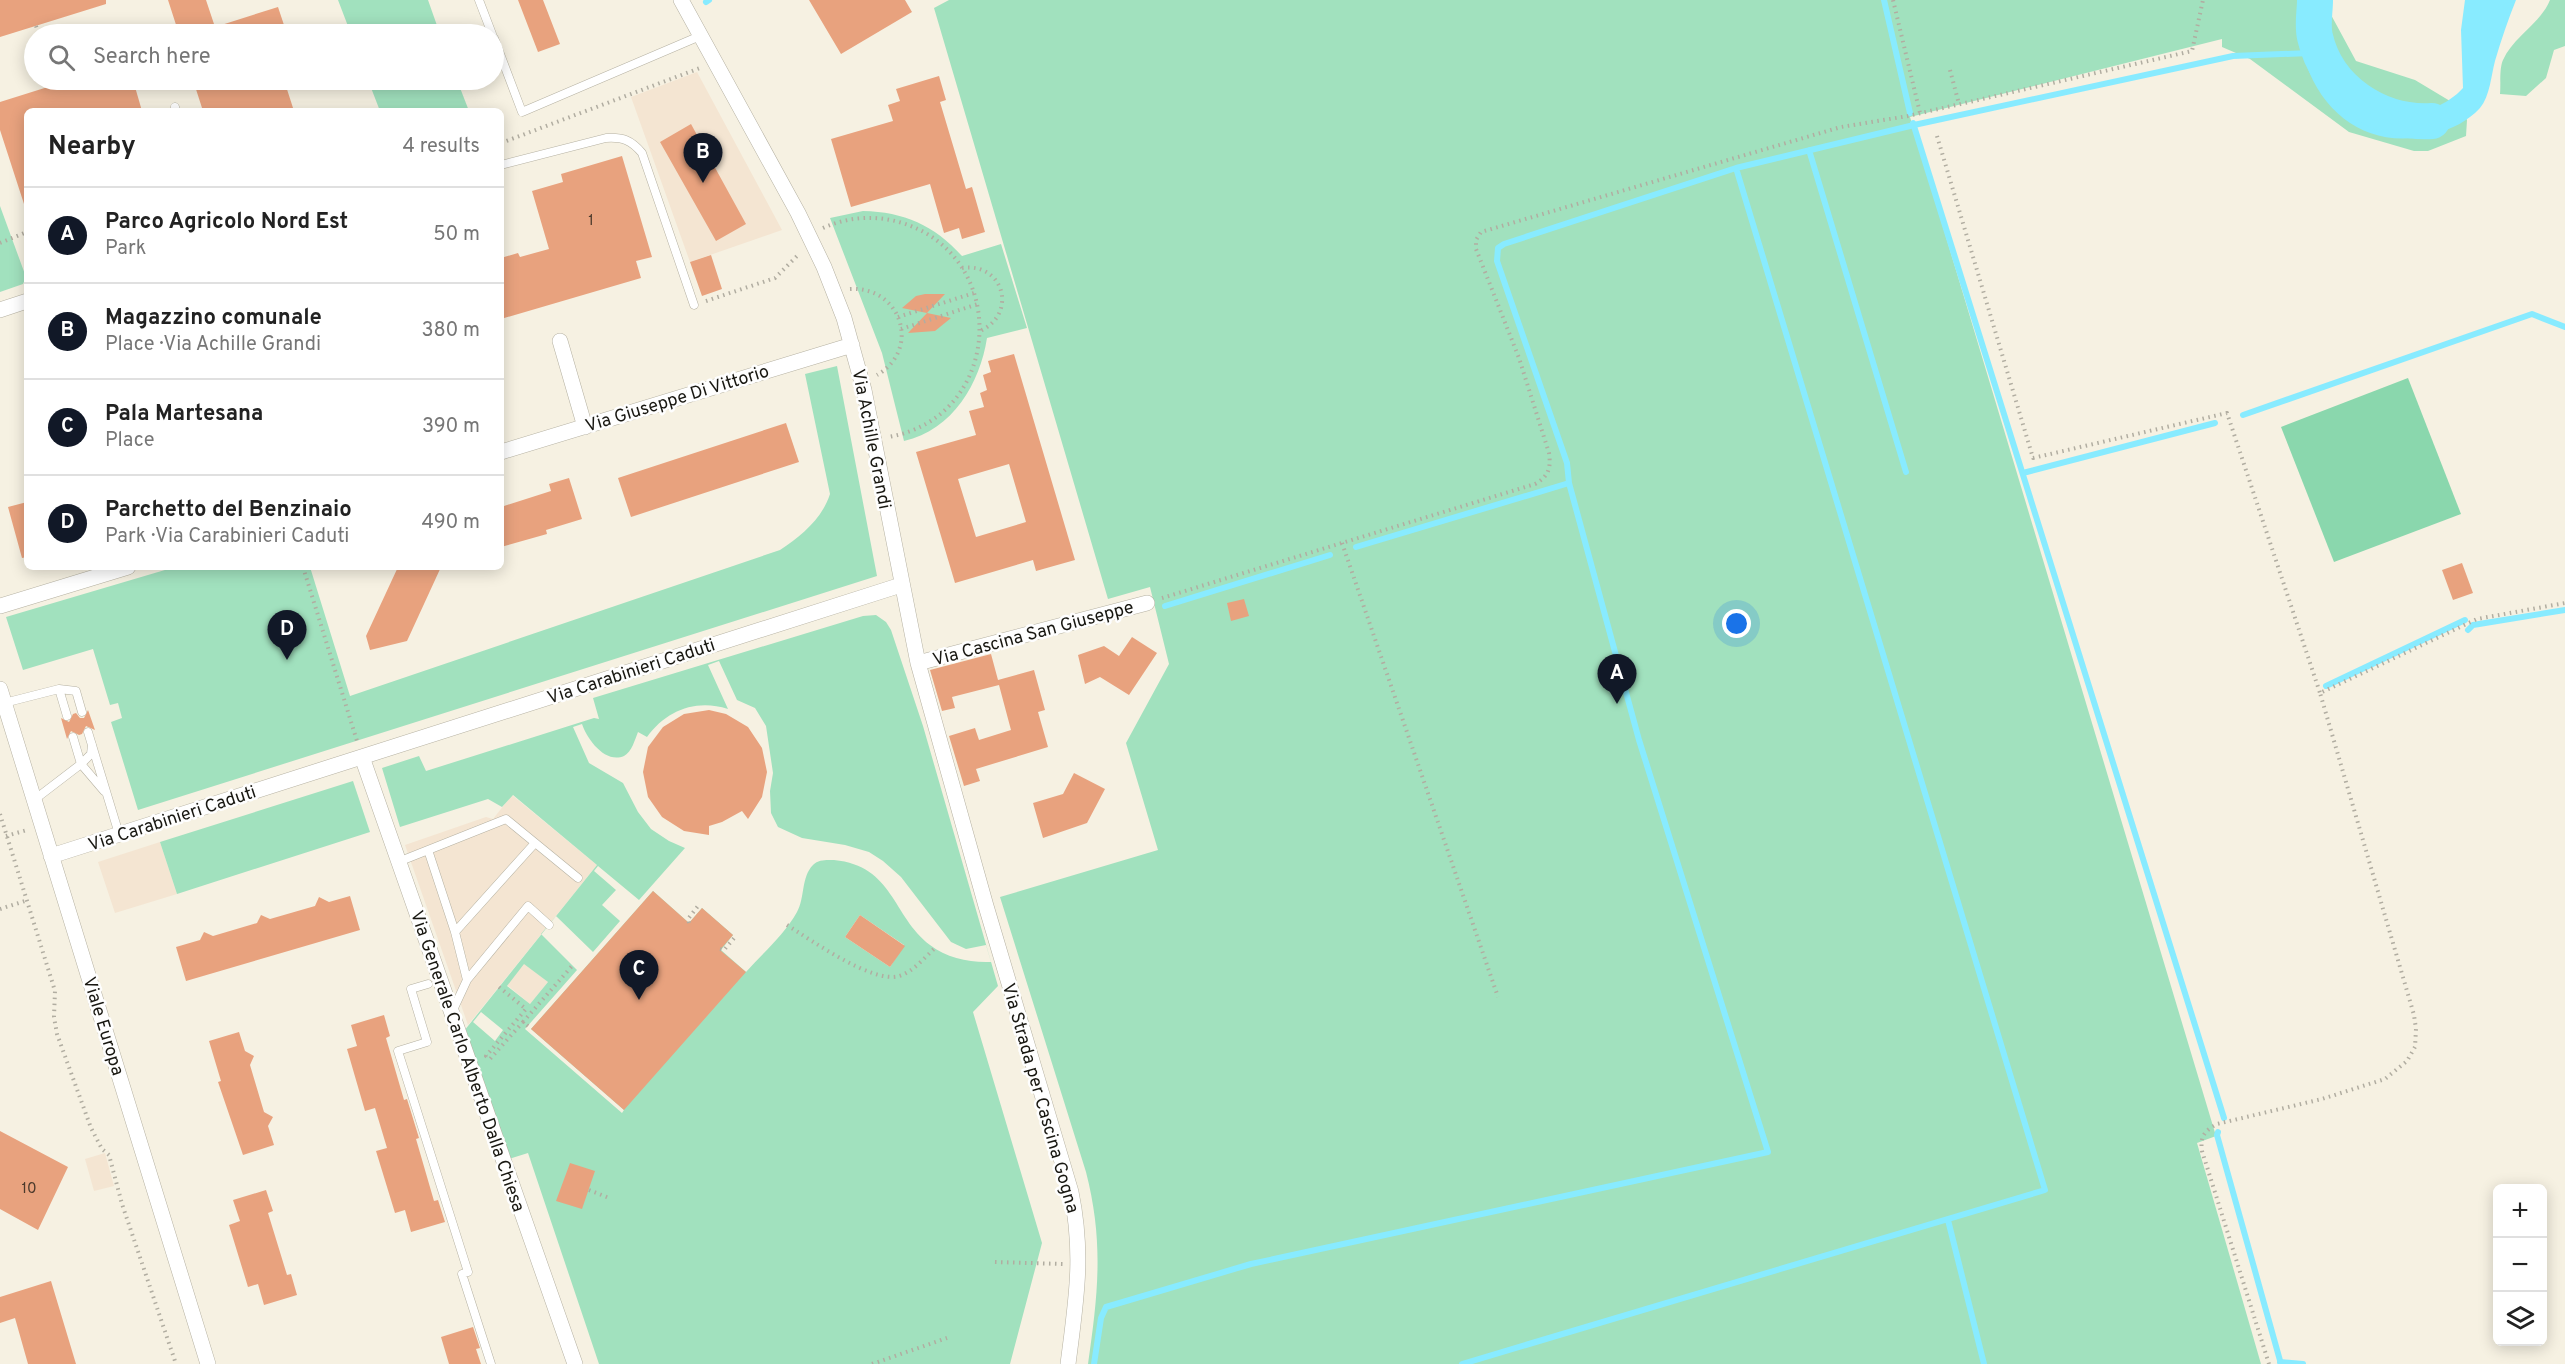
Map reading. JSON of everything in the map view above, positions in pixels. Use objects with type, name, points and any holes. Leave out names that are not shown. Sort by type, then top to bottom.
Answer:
[{"type":"street","name":"Via Achille Grandi","points":[[681,0],[804,224],[830,281],[852,345],[864,390],[918,663],[986,906]]},
{"type":"street","points":[[0,310],[24,302]]},
{"type":"street","points":[[560,341],[585,427]]},
{"type":"street","name":"Via Giuseppe Di Vittorio","points":[[504,451],[852,345]]},
{"type":"street","points":[[0,606],[118,570]]},
{"type":"street","name":"Via Carabinieri Caduti","points":[[51,856],[901,585]]},
{"type":"street","name":"Via Cascina San Giuseppe","points":[[918,663],[1147,603]]},
{"type":"street","name":"Viale Europa","points":[[2,696],[208,1364]]},
{"type":"street","name":"Via Generale Carlo Alberto Dalla Chiesa","points":[[362,757],[575,1364]]},
{"type":"street","name":"Via Strada per Cascina Gogna","points":[[986,906],[1071,1192],[1079,1238],[1079,1264],[1068,1364]]},
{"type":"lane","points":[[479,0],[488,24]]},
{"type":"lane","points":[[504,65],[522,112],[700,36]]},
{"type":"lane","points":[[504,164],[606,138],[620,137],[630,140],[642,153],[694,305]]},
{"type":"lane","points":[[59,688],[67,716]]},
{"type":"lane","points":[[2,696],[59,688],[76,691],[82,712]]},
{"type":"lane","points":[[88,732],[119,834]]},
{"type":"lane","points":[[73,737],[81,764],[107,794]]},
{"type":"lane","points":[[34,800],[81,764],[91,754],[92,745]]},
{"type":"lane","points":[[398,862],[506,819],[578,878]]},
{"type":"lane","points":[[455,932],[535,843]]},
{"type":"lane","points":[[428,850],[455,932],[467,980]]},
{"type":"lane","points":[[452,1013],[467,980],[528,906],[549,925]]},
{"type":"lane","points":[[428,984],[411,989],[427,1042],[398,1051],[468,1272],[462,1274],[491,1364]]},
{"type":"path","points":[[1893,0],[1920,113]]},
{"type":"path","points":[[1147,603],[1535,484],[1546,477],[1550,470],[1549,453],[1519,358],[1476,249],[1476,240],[1481,232],[1841,127],[1920,113],[2192,51],[2203,0]]},
{"type":"path","points":[[504,142],[700,68]]},
{"type":"path","points":[[1950,70],[1959,104]]},
{"type":"path","points":[[1936,136],[2033,458],[2227,413],[2320,693],[2414,1015],[2415,1047],[2407,1060],[2385,1079],[2322,1099],[2217,1124],[2207,1129],[2203,1135],[2202,1151],[2269,1364]]},
{"type":"path","points":[[822,229],[858,219],[900,222],[917,229],[938,242],[962,268],[978,304],[980,331],[974,367],[955,398],[928,422],[906,433],[888,437]]},
{"type":"path","points":[[0,243],[24,233]]},
{"type":"path","points":[[694,305],[776,278],[799,253],[803,262]]},
{"type":"path","points":[[962,268],[974,267],[989,273],[997,282],[1002,293],[1002,305],[998,316],[991,326],[980,331]]},
{"type":"path","points":[[849,289],[867,290],[877,294],[888,302],[898,317],[901,329],[898,353],[890,364],[877,375]]},
{"type":"path","points":[[898,317],[974,292]]},
{"type":"path","points":[[901,329],[978,304]]},
{"type":"path","points":[[1342,543],[1497,997]]},
{"type":"path","points":[[304,570],[362,757]]},
{"type":"path","points":[[2320,693],[2477,619],[2565,603]]},
{"type":"path","points":[[0,814],[55,991],[54,1017],[57,1034],[90,1128],[102,1149],[109,1155],[122,1203],[176,1364]]},
{"type":"path","points":[[6,836],[42,826]]},
{"type":"path","points":[[0,909],[26,901]]},
{"type":"path","points":[[689,923],[688,919],[698,906]]},
{"type":"path","points":[[787,926],[882,978],[893,978],[909,972],[935,948]]},
{"type":"path","points":[[720,950],[724,951],[735,937]]},
{"type":"path","points":[[499,987],[526,1009],[486,1056],[490,1059],[572,966]]},
{"type":"path","points":[[523,1022],[528,1026]]},
{"type":"path","points":[[589,1190],[609,1198]]},
{"type":"path","points":[[994,1262],[1079,1264]]},
{"type":"path","points":[[872,1364],[947,1338]]},
{"type":"shaded area","points":[[697,72],[782,230],[690,262],[631,97]]},
{"type":"shaded area","points":[[512,795],[597,865],[468,1025],[405,845],[486,817],[493,819]]},
{"type":"shaded area","points":[[160,842],[177,894],[115,913],[98,862]]},
{"type":"shaded area","points":[[524,963],[548,982],[530,1004],[507,985]]},
{"type":"shaded area","points":[[105,1153],[114,1186],[94,1191],[85,1159]]},
{"type":"green space","points":[[338,0],[428,0],[436,24],[347,24]]},
{"type":"green space","points":[[949,0],[2323,0],[2356,61],[2415,80],[2460,107],[2467,120],[2466,136],[2428,151],[2414,151],[2349,132],[2250,59],[2222,47],[2222,39],[1910,117],[2216,1136],[2197,1143],[2261,1364],[1088,1364],[1098,1268],[1092,1197],[1000,897],[1158,850],[1126,743],[1169,664],[1150,587],[1108,599],[934,8]]},
{"type":"green space","points":[[2550,0],[2565,0],[2565,46],[2554,50],[2546,78],[2526,96],[2500,94],[2503,60],[2513,44],[2540,16]]},
{"type":"green space","points":[[372,90],[461,90],[468,108],[379,108]]},
{"type":"green space","points":[[0,206],[24,272],[24,282],[0,292]]},
{"type":"green space","points":[[863,211],[892,214],[917,222],[940,236],[962,256],[1001,244],[1027,328],[987,338],[978,372],[961,402],[937,427],[904,441],[882,353],[830,218]]},
{"type":"green space","points":[[837,366],[877,576],[138,810],[111,722],[122,718],[118,703],[110,705],[93,649],[23,670],[6,617],[165,570],[311,570],[350,696],[780,550],[810,526],[822,511],[830,494],[805,374]]},
{"type":"green space","points":[[2408,378],[2461,514],[2334,562],[2281,427]]},
{"type":"green space","points":[[876,615],[886,622],[891,630],[923,726],[998,986],[973,1012],[1042,1243],[1010,1364],[599,1364],[528,1153],[506,1160],[464,1031],[541,934],[577,970],[525,1029],[622,1113],[624,1110],[531,1029],[653,891],[689,923],[702,908],[733,935],[721,950],[746,972],[792,920],[797,912],[809,870],[815,863],[823,860],[854,864],[869,872],[881,882],[917,933],[930,945],[944,953],[975,962],[991,962],[986,945],[966,949],[951,942],[901,877],[869,852],[845,845],[802,838],[778,827],[771,813],[770,791],[773,773],[766,726],[755,708],[737,700],[719,661],[708,665],[728,709],[705,705],[683,709],[664,720],[647,737],[638,732],[629,752],[617,758],[598,749],[592,743],[582,724],[573,727],[589,763],[623,783],[638,812],[651,829],[685,848],[639,900],[598,866],[594,871],[616,890],[602,905],[620,921],[593,952],[556,916],[597,865],[513,795],[502,807],[488,799],[400,827],[382,768],[419,756],[426,771],[594,718],[599,719],[593,698],[863,616]],"holes":[[[860,915],[904,945],[890,967],[845,937]],[[524,964],[548,982],[530,1004],[507,986]],[[481,1012],[503,1030],[495,1041],[473,1022]]]},
{"type":"green space","points":[[353,781],[370,832],[177,894],[160,842]]},
{"type":"water","points":[[2307,0],[2330,0],[2329,37],[2332,65],[2345,90],[2359,102],[2376,110],[2394,114],[2413,113],[2432,108],[2449,100],[2463,88],[2461,30],[2465,0],[2516,0],[2497,53],[2488,92],[2480,108],[2465,121],[2448,129],[2415,138],[2394,138],[2375,135],[2357,127],[2341,116],[2315,84],[2306,64],[2303,48]]},
{"type":"building","points":[[0,0],[106,0],[106,4],[42,24],[24,24],[24,30],[0,37]]},
{"type":"building","points":[[168,0],[206,0],[214,24],[176,24]]},
{"type":"building","points":[[518,0],[543,0],[560,44],[538,52]]},
{"type":"building","points":[[809,0],[905,0],[912,12],[841,54]]},
{"type":"building","points":[[278,7],[284,24],[224,24]]},
{"type":"building","points":[[939,76],[946,100],[940,102],[966,189],[972,187],[985,232],[962,239],[959,228],[944,233],[930,184],[851,207],[831,139],[893,121],[888,105],[900,101],[896,89]]},
{"type":"building","points":[[38,90],[136,90],[141,108],[24,108],[24,204],[0,130],[0,102]]},
{"type":"building","points":[[196,90],[287,90],[293,108],[202,108]]},
{"type":"building","points":[[691,124],[746,224],[716,241],[660,142]]},
{"type":"building","points":[[622,156],[652,257],[636,261],[641,278],[504,318],[504,257],[518,253],[520,257],[549,249],[532,191],[563,182],[561,174]]},
{"type":"building","points":[[711,255],[722,289],[702,296],[690,262]]},
{"type":"building","points":[[945,294],[927,313],[902,308],[916,296]]},
{"type":"building","points":[[927,313],[951,318],[935,331],[908,333]]},
{"type":"building","points":[[1014,354],[1075,560],[1036,571],[1033,560],[955,583],[916,452],[976,435],[969,411],[984,407],[980,393],[987,390],[983,375],[991,372],[988,361]],"holes":[[[1009,464],[1026,522],[976,537],[958,479]]]},
{"type":"building","points":[[786,423],[799,462],[631,517],[618,478]]},
{"type":"building","points":[[569,478],[582,519],[546,530],[547,534],[504,546],[504,506],[551,491],[549,484]]},
{"type":"building","points":[[24,503],[24,558],[22,558],[8,507]]},
{"type":"building","points":[[2462,563],[2473,593],[2453,600],[2442,570]]},
{"type":"building","points":[[397,570],[440,570],[407,641],[370,650],[366,636]]},
{"type":"building","points":[[1244,599],[1249,616],[1231,621],[1227,603]]},
{"type":"building","points":[[1132,637],[1157,653],[1129,695],[1100,677],[1085,684],[1078,655],[1104,646],[1119,656]]},
{"type":"building","points":[[991,654],[998,680],[1034,670],[1045,710],[1038,712],[1048,747],[976,769],[980,781],[964,786],[949,736],[975,728],[979,740],[1011,730],[999,685],[952,697],[955,708],[942,711],[930,670]]},
{"type":"building","points":[[88,710],[95,730],[86,726],[79,735],[71,731],[67,739],[61,718],[69,722],[76,713],[80,718],[84,718]]},
{"type":"building","points":[[709,710],[726,714],[748,727],[762,748],[767,772],[762,797],[748,819],[742,811],[709,826],[709,835],[684,831],[662,817],[648,797],[643,772],[648,747],[663,727],[684,714]]},
{"type":"building","points":[[1074,773],[1105,789],[1087,823],[1043,838],[1033,803],[1063,794]]},
{"type":"building","points":[[653,891],[689,923],[702,908],[733,935],[720,950],[746,972],[624,1110],[531,1029]]},
{"type":"building","points":[[350,896],[360,930],[186,981],[176,947],[200,940],[204,932],[213,936],[257,923],[261,915],[270,919],[315,906],[319,897],[329,902]]},
{"type":"building","points":[[860,915],[905,946],[890,967],[845,937]]},
{"type":"building","points":[[384,1015],[390,1036],[386,1038],[404,1100],[407,1099],[419,1138],[416,1139],[434,1201],[438,1200],[445,1222],[411,1232],[405,1210],[395,1213],[376,1151],[387,1148],[375,1108],[365,1111],[347,1049],[357,1046],[351,1025]]},
{"type":"building","points":[[239,1032],[245,1051],[254,1056],[250,1065],[264,1112],[273,1117],[268,1126],[274,1145],[243,1155],[218,1082],[221,1081],[209,1041]]},
{"type":"building","points":[[0,1131],[68,1167],[38,1230],[0,1209]]},
{"type":"building","points":[[570,1163],[595,1171],[582,1209],[556,1201]]},
{"type":"building","points":[[266,1190],[273,1211],[268,1213],[287,1275],[291,1274],[297,1295],[264,1305],[258,1284],[248,1287],[229,1225],[240,1221],[233,1200]]},
{"type":"building","points":[[51,1281],[76,1364],[28,1364],[15,1318],[0,1323],[0,1297]]},
{"type":"building","points":[[473,1327],[480,1348],[476,1349],[481,1364],[449,1364],[441,1337]]},
{"type":"waterway","points":[[1884,0],[1910,113]]},
{"type":"waterway","points":[[2315,0],[2315,37],[2321,56],[2343,88],[2375,110],[2393,117],[2432,121]]},
{"type":"waterway","points":[[1094,1364],[1101,1318],[1106,1307],[1251,1264],[1768,1152],[1639,740],[1569,483],[1567,463],[1497,261],[1498,248],[1504,244],[1736,168],[1914,125],[2233,56],[2310,53]]},
{"type":"waterway","points":[[1913,123],[2224,1118]]},
{"type":"waterway","points":[[1809,150],[1906,472]]},
{"type":"waterway","points":[[1462,1364],[2045,1190],[1736,168]]},
{"type":"waterway","points":[[2243,415],[2532,314],[2565,327]]},
{"type":"waterway","points":[[2023,473],[2215,423]]},
{"type":"waterway","points":[[1356,547],[1569,483]]},
{"type":"waterway","points":[[1165,606],[1330,555]]},
{"type":"waterway","points":[[2468,630],[2473,625],[2565,610]]},
{"type":"waterway","points":[[2326,686],[2465,620]]},
{"type":"waterway","points":[[2218,1132],[2281,1364]]},
{"type":"waterway","points":[[1948,1220],[1984,1364]]},
{"type":"waterway","points":[[2280,1362],[2303,1364]]},
{"type":"place","name":"Magazzino comunale","points":[[703,183]]},
{"type":"place","name":"Parchetto del Benzinaio","points":[[287,660]]},
{"type":"place","name":"Parco Agricolo Nord Est","points":[[1617,704]]},
{"type":"place","name":"Pala Martesana","points":[[639,1000]]}]
